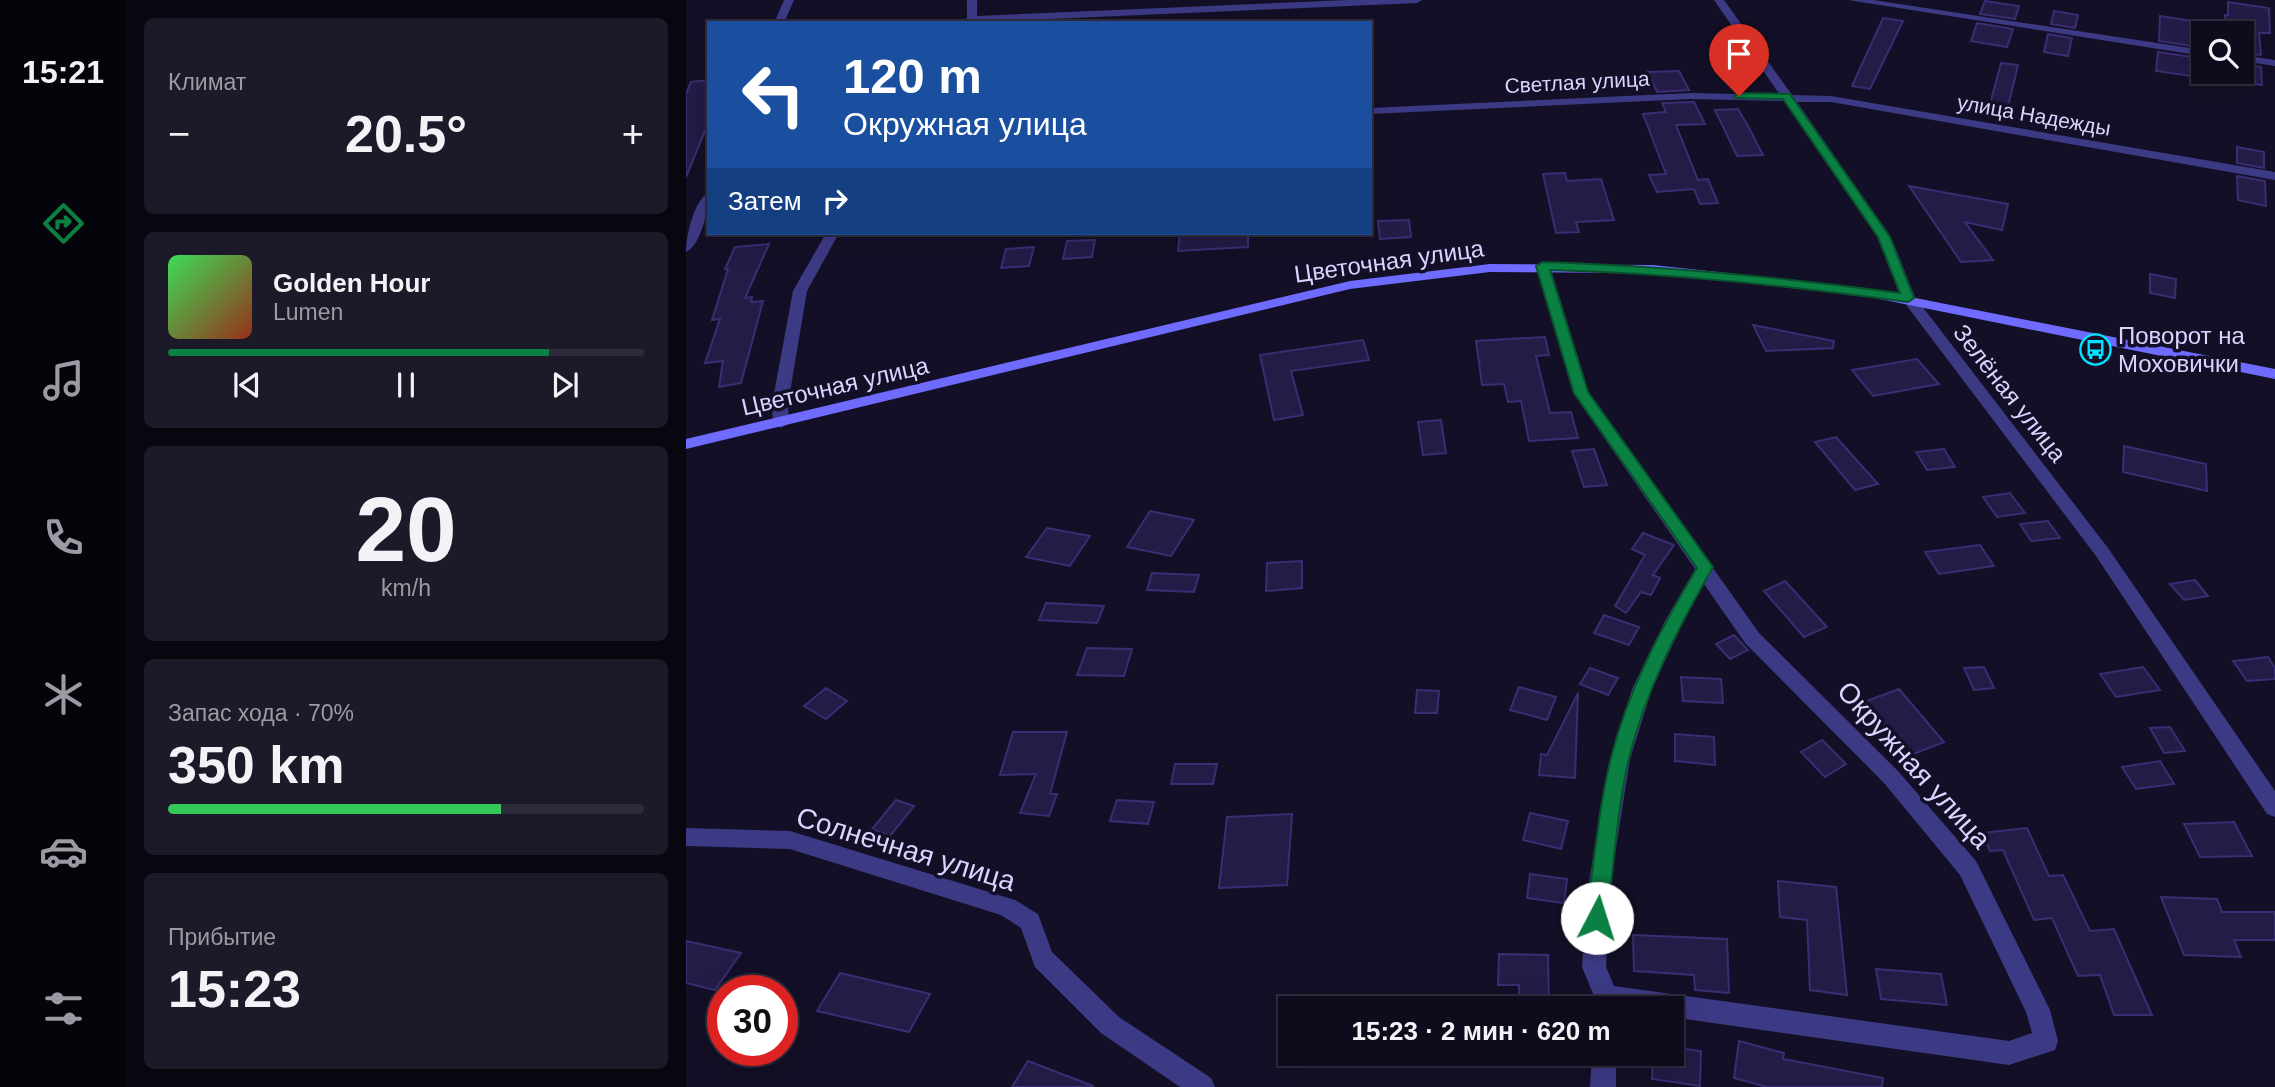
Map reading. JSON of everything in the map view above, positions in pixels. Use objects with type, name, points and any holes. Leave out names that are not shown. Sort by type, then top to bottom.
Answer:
[{"type":"main road","name":"Цветочная улица","points":[[686,444],[1350,285],[1415,275],[1543,266],[1653,269],[1757,278],[1908,298],[2275,374]]},
{"type":"street","points":[[780,21],[789,0]]},
{"type":"street","points":[[972,0],[968,21],[1417,0]]},
{"type":"street","name":"Зелёная улица","points":[[1719,0],[1884,237],[1908,298],[2102,552],[2275,808]]},
{"type":"street","points":[[1853,0],[2191,51]]},
{"type":"street","points":[[2254,60],[2275,64]]},
{"type":"street","name":"Светлая улица","points":[[1372,111],[1691,96],[1786,96]]},
{"type":"street","name":"улица Надежды","points":[[1786,96],[1831,99],[2275,176]]},
{"type":"street","points":[[686,248],[707,201]]},
{"type":"street","points":[[781,423],[780,404],[800,291],[831,235]]},
{"type":"street","name":"Окружная улица","points":[[1543,266],[1581,393],[1752,638],[1891,777],[1968,868],[2038,1010],[2046,1041],[2009,1053],[1684,1012]]},
{"type":"street","name":"Окружная улица","points":[[1603,996],[1594,967],[1598,893],[1620,759],[1642,689],[1674,621],[1705,567]]},
{"type":"street","name":"Солнечная улица","points":[[686,837],[790,840],[1007,907],[1030,921],[1043,959],[1110,1025],[1202,1087]]},
{"type":"street","points":[[1602,1087],[1603,1066]]},
{"type":"building","points":[[1985,1],[2019,6],[2015,19],[1980,14]]},
{"type":"building","points":[[2228,2],[2269,8],[2270,33],[2259,33],[2261,55],[2254,54],[2254,21],[2225,21],[2225,15],[2228,15]]},
{"type":"building","points":[[2054,11],[2078,15],[2075,28],[2051,24]]},
{"type":"building","points":[[2160,16],[2193,21],[2191,21],[2191,46],[2159,41]]},
{"type":"building","points":[[1883,18],[1903,21],[1870,89],[1852,86]]},
{"type":"building","points":[[1977,23],[2013,29],[2007,47],[1971,41]]},
{"type":"building","points":[[2048,34],[2072,38],[2068,56],[2044,52]]},
{"type":"building","points":[[2158,52],[2191,57],[2191,76],[2156,71]]},
{"type":"building","points":[[2001,63],[2018,65],[2007,111],[1989,108]]},
{"type":"building","points":[[2254,66],[2261,67],[2262,85],[2254,84]]},
{"type":"building","points":[[1679,71],[1689,90],[1657,92],[1648,72]]},
{"type":"building","points":[[707,80],[707,126],[686,177],[686,94],[691,82]]},
{"type":"building","points":[[1694,102],[1705,124],[1676,125],[1698,180],[1708,179],[1718,203],[1700,204],[1694,189],[1657,192],[1649,175],[1666,174],[1643,114],[1666,112],[1662,103]]},
{"type":"building","points":[[1738,109],[1763,155],[1737,156],[1715,110]]},
{"type":"building","points":[[2237,147],[2264,152],[2264,168],[2237,163]]},
{"type":"building","points":[[1565,173],[1567,181],[1601,179],[1614,220],[1576,222],[1579,232],[1556,233],[1543,174]]},
{"type":"building","points":[[2237,176],[2265,181],[2266,206],[2238,200]]},
{"type":"building","points":[[1909,186],[2008,204],[2002,230],[1965,222],[1993,260],[1961,262]]},
{"type":"building","points":[[1409,220],[1411,237],[1380,239],[1378,221]]},
{"type":"building","points":[[1180,235],[1248,235],[1248,247],[1178,251]]},
{"type":"building","points":[[1095,240],[1092,257],[1063,259],[1067,241]]},
{"type":"building","points":[[769,244],[745,298],[752,297],[751,302],[763,301],[741,383],[719,387],[723,361],[705,363],[720,319],[712,320],[728,269],[725,269],[735,247]]},
{"type":"building","points":[[1034,247],[1029,266],[1001,268],[1006,249]]},
{"type":"building","points":[[2150,274],[2176,279],[2175,298],[2150,293]]},
{"type":"building","points":[[1753,325],[1834,341],[1833,348],[1766,351]]},
{"type":"building","points":[[1545,337],[1549,355],[1536,356],[1550,413],[1571,412],[1578,438],[1529,441],[1521,401],[1508,402],[1504,384],[1482,385],[1476,341]]},
{"type":"building","points":[[1363,340],[1369,360],[1291,371],[1303,415],[1274,420],[1260,355]]},
{"type":"building","points":[[1917,359],[1939,384],[1873,396],[1852,370]]},
{"type":"building","points":[[1441,420],[1446,453],[1423,455],[1418,422]]},
{"type":"building","points":[[1836,437],[1878,484],[1855,490],[1815,442]]},
{"type":"building","points":[[2124,446],[2206,464],[2207,491],[2123,472]]},
{"type":"building","points":[[1594,449],[1607,485],[1584,487],[1572,451]]},
{"type":"building","points":[[1944,449],[1955,467],[1927,470],[1916,452]]},
{"type":"building","points":[[2010,493],[2025,513],[1997,517],[1983,497]]},
{"type":"building","points":[[1150,511],[1194,520],[1171,556],[1127,547]]},
{"type":"building","points":[[2048,521],[2060,538],[2031,541],[2020,524]]},
{"type":"building","points":[[1047,528],[1090,536],[1070,566],[1026,557]]},
{"type":"building","points":[[1643,533],[1674,545],[1653,575],[1660,578],[1651,595],[1641,592],[1626,613],[1615,606],[1645,555],[1632,549]]},
{"type":"building","points":[[1980,545],[1994,566],[1939,574],[1925,552]]},
{"type":"building","points":[[1302,561],[1302,588],[1266,591],[1267,563]]},
{"type":"building","points":[[1152,573],[1199,575],[1194,592],[1147,590]]},
{"type":"building","points":[[2195,580],[2208,596],[2184,600],[2170,584]]},
{"type":"building","points":[[1785,581],[1827,627],[1804,637],[1764,591]]},
{"type":"building","points":[[1046,603],[1104,606],[1097,623],[1039,620]]},
{"type":"building","points":[[1604,615],[1639,627],[1629,645],[1594,633]]},
{"type":"building","points":[[1734,635],[1748,650],[1730,659],[1716,644]]},
{"type":"building","points":[[1087,648],[1132,649],[1124,676],[1077,675]]},
{"type":"building","points":[[2268,657],[2275,668],[2275,679],[2247,681],[2233,661]]},
{"type":"building","points":[[1984,667],[1994,688],[1974,690],[1964,668]]},
{"type":"building","points":[[2143,667],[2160,690],[2116,697],[2100,674]]},
{"type":"building","points":[[1590,668],[1618,678],[1608,695],[1580,684]]},
{"type":"building","points":[[1681,677],[1721,679],[1723,703],[1683,701]]},
{"type":"building","points":[[1519,687],[1556,697],[1547,720],[1510,710]]},
{"type":"building","points":[[826,688],[847,701],[826,719],[804,706]]},
{"type":"building","points":[[1899,689],[1944,742],[1908,756],[1864,702]]},
{"type":"building","points":[[1417,690],[1439,691],[1437,713],[1415,713]]},
{"type":"building","points":[[1578,693],[1575,778],[1539,775],[1541,754],[1547,755]]},
{"type":"building","points":[[2170,727],[2185,751],[2164,753],[2150,728]]},
{"type":"building","points":[[1013,732],[1067,732],[1050,794],[1057,794],[1049,816],[1020,813],[1036,774],[1000,775]]},
{"type":"building","points":[[1675,734],[1714,737],[1715,765],[1675,761]]},
{"type":"building","points":[[1822,740],[1846,764],[1825,777],[1801,752]]},
{"type":"building","points":[[2160,761],[2174,784],[2136,789],[2122,767]]},
{"type":"building","points":[[1175,764],[1217,764],[1213,784],[1171,784]]},
{"type":"building","points":[[896,800],[914,806],[890,836],[872,829]]},
{"type":"building","points":[[1117,800],[1154,802],[1148,824],[1110,821]]},
{"type":"building","points":[[1530,813],[1568,821],[1561,849],[1523,840]]},
{"type":"building","points":[[1292,814],[1287,885],[1219,888],[1227,817]]},
{"type":"building","points":[[2234,822],[2252,856],[2200,857],[2184,824]]},
{"type":"building","points":[[2027,828],[2049,876],[2063,875],[2090,931],[2114,929],[2152,1015],[2114,1015],[2100,975],[2078,976],[2052,918],[2034,920],[2003,850],[1990,851],[1982,833]]},
{"type":"building","points":[[1530,874],[1567,879],[1564,903],[1527,898]]},
{"type":"building","points":[[1778,881],[1836,887],[1847,995],[1810,990],[1807,920],[1780,917]]},
{"type":"building","points":[[2161,897],[2217,899],[2222,912],[2275,912],[2275,940],[2234,940],[2241,957],[2184,955]]},
{"type":"building","points":[[1633,935],[1727,939],[1729,993],[1695,990],[1694,975],[1634,971]]},
{"type":"building","points":[[686,941],[741,953],[726,975],[707,975],[707,988],[686,983]]},
{"type":"building","points":[[1499,954],[1548,955],[1549,996],[1519,996],[1519,985],[1498,985]]},
{"type":"building","points":[[1876,969],[1941,974],[1947,1005],[1881,999]]},
{"type":"building","points":[[840,973],[930,994],[909,1032],[817,1011]]},
{"type":"building","points":[[1739,1041],[1784,1053],[1783,1059],[1883,1078],[1882,1087],[1767,1087],[1734,1078]]},
{"type":"building","points":[[1684,1049],[1701,1051],[1700,1086],[1652,1079],[1653,1066],[1684,1066]]},
{"type":"building","points":[[1028,1061],[1093,1086],[1012,1087]]},
{"type":"place","name":"Поворот на Моховички","points":[[2095,349]]},
{"type":"route","points":[[1597,918],[1598,893],[1620,759],[1642,689],[1674,621],[1705,567],[1581,393],[1543,266],[1653,269],[1757,278],[1908,298],[1884,237],[1786,96],[1739,96]]}]
